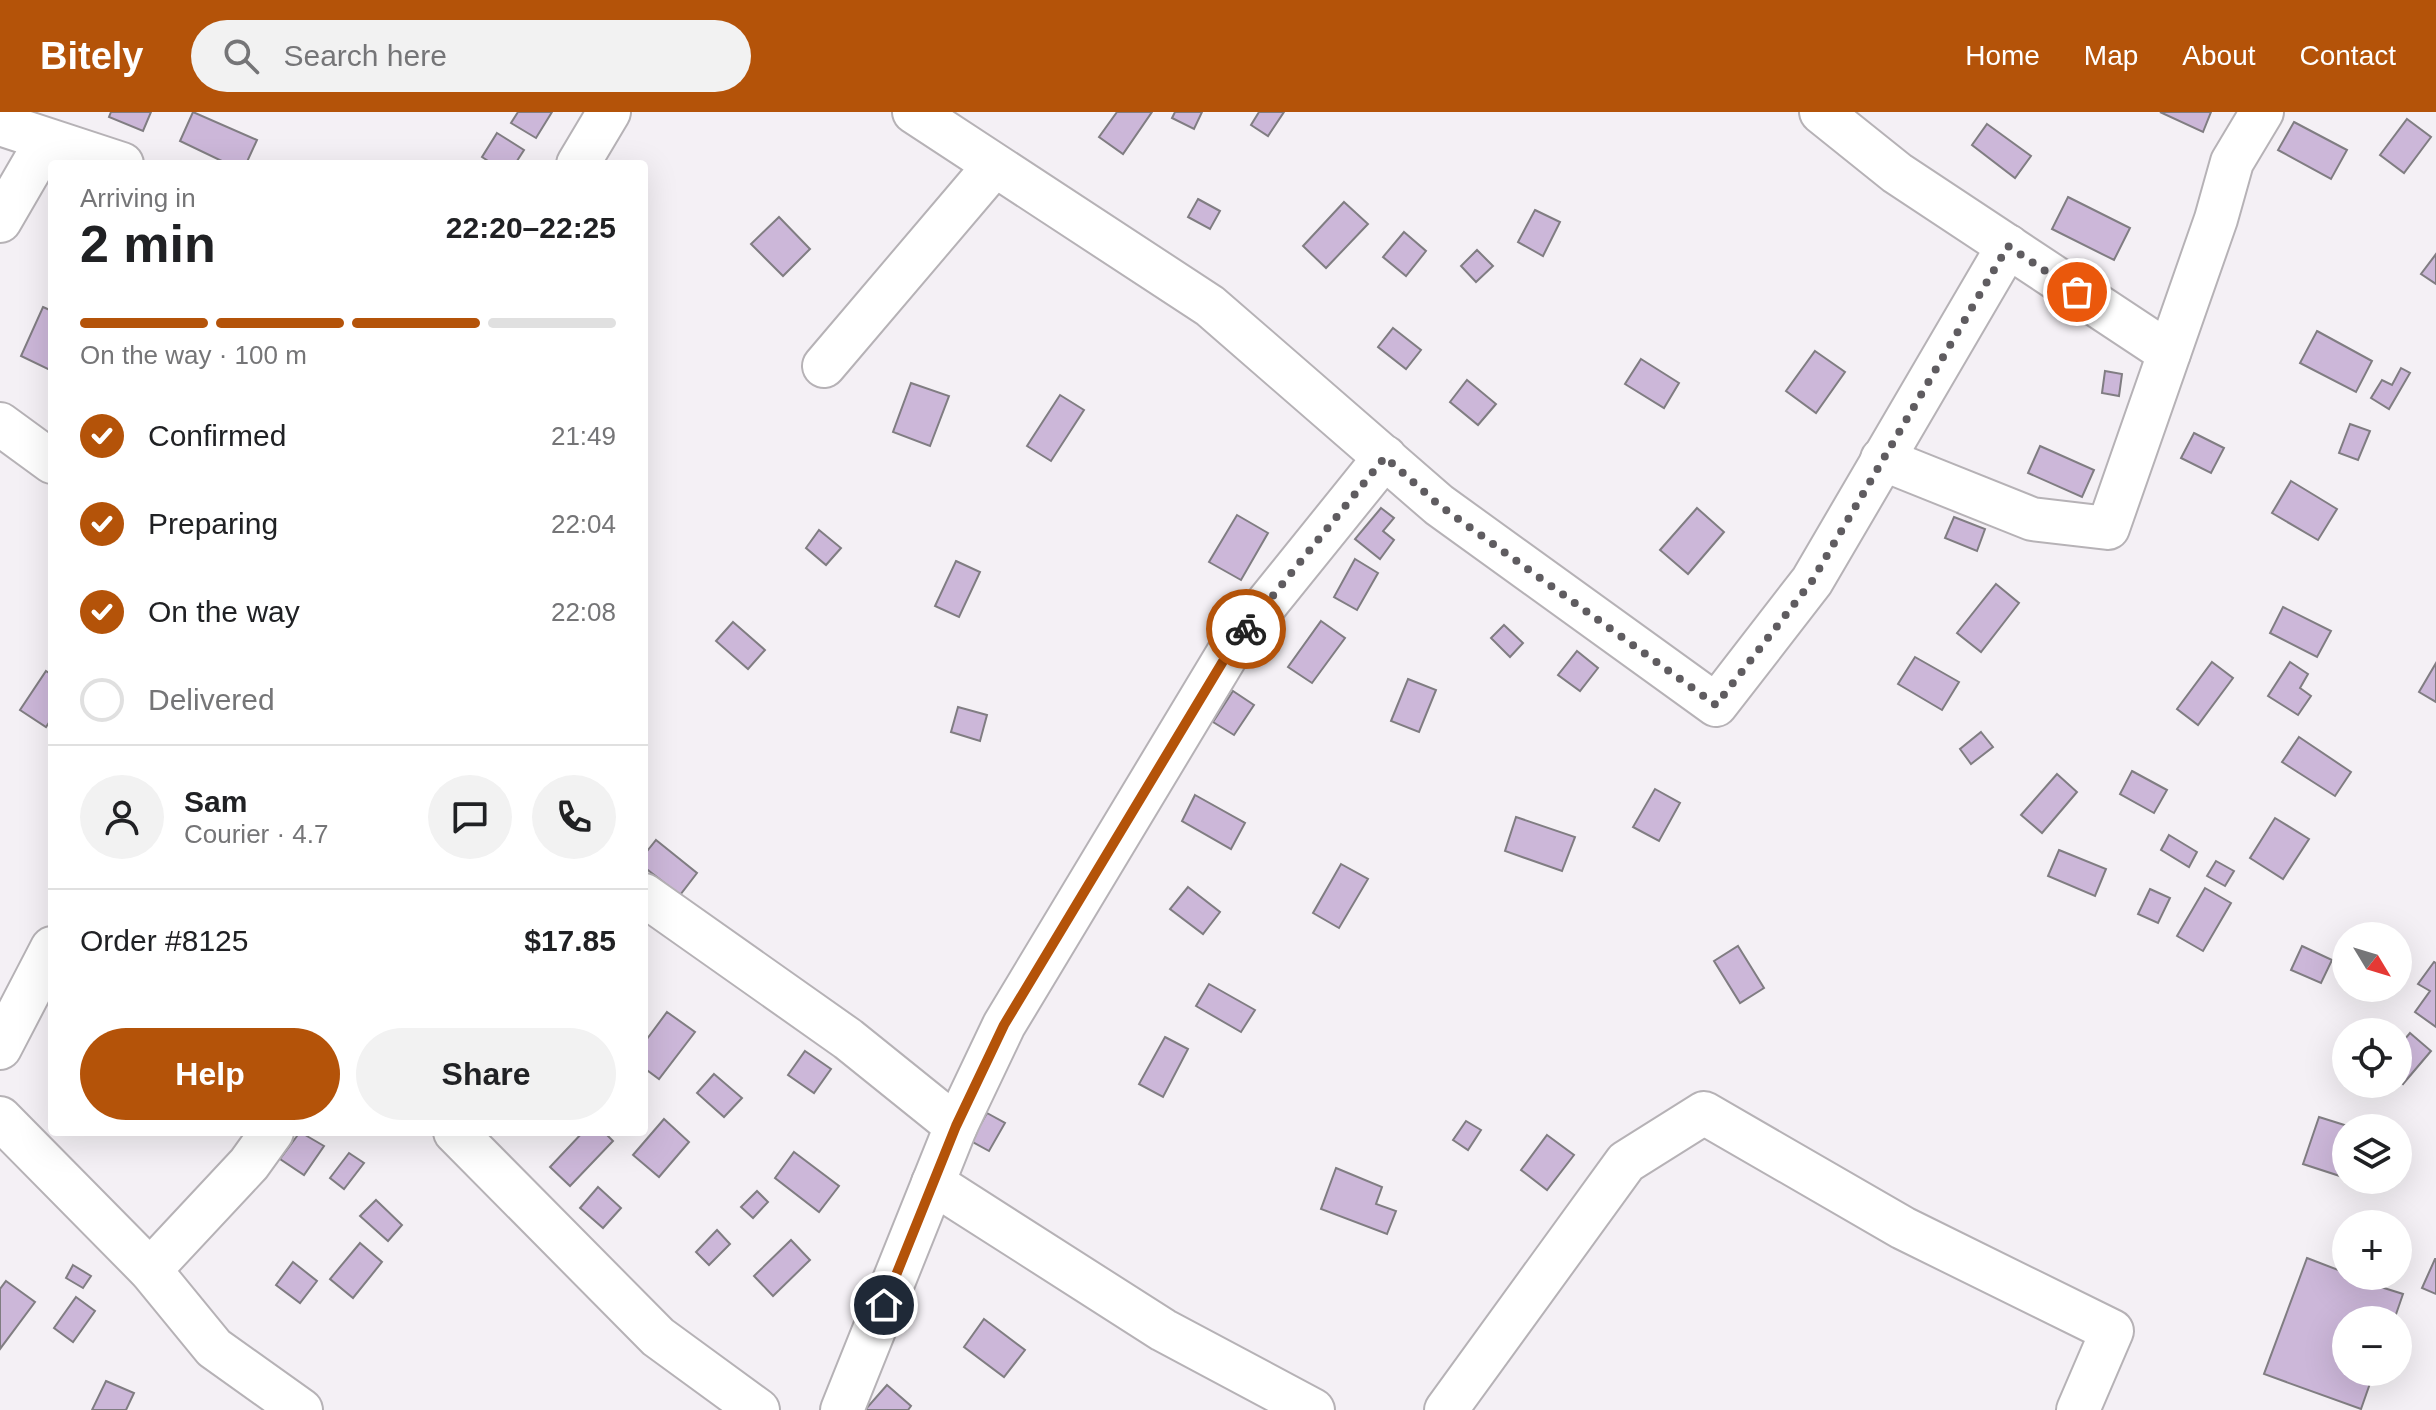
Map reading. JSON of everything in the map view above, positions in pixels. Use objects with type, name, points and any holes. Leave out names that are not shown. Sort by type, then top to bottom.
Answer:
[{"type":"street","points":[[580,160],[609,112]]},
{"type":"street","points":[[914,112],[1210,306],[1439,505],[1716,705],[1812,581],[2008,246]]},
{"type":"street","points":[[1821,112],[1897,173],[2169,353]]},
{"type":"street","points":[[1882,459],[2032,519],[2108,528],[2232,162],[2262,112]]},
{"type":"street","points":[[0,124],[110,160]]},
{"type":"street","points":[[0,221],[47,140]]},
{"type":"street","points":[[824,366],[994,166]]},
{"type":"street","points":[[0,424],[48,459]]},
{"type":"street","points":[[842,1410],[956,1126],[1004,1025],[1231,648],[1385,457]]},
{"type":"street","points":[[648,898],[848,1039],[956,1126]]},
{"type":"street","points":[[0,1048],[48,956]]},
{"type":"street","points":[[1446,1410],[1626,1162],[1704,1113],[1903,1228],[2112,1331],[2078,1410]]},
{"type":"street","points":[[0,1118],[150,1270],[214,1348],[301,1410]]},
{"type":"street","points":[[150,1270],[249,1164],[269,1136]]},
{"type":"street","points":[[459,1136],[658,1337],[758,1410]]},
{"type":"street","points":[[933,1183],[1163,1330],[1313,1410]]},
{"type":"building","points":[[111,112],[151,112],[143,131],[109,117]]},
{"type":"building","points":[[193,112],[257,140],[248,160],[220,160],[180,141]]},
{"type":"building","points":[[518,112],[552,112],[536,138],[511,123]]},
{"type":"building","points":[[1117,112],[1152,112],[1123,154],[1099,137]]},
{"type":"building","points":[[1175,112],[1202,112],[1194,129],[1172,118]]},
{"type":"building","points":[[1259,112],[1284,112],[1268,136],[1251,125]]},
{"type":"building","points":[[2160,112],[2211,112],[2203,132]]},
{"type":"building","points":[[2407,119],[2431,137],[2404,173],[2380,155]]},
{"type":"building","points":[[2294,122],[2347,150],[2331,179],[2278,150]]},
{"type":"building","points":[[1987,124],[2031,156],[2015,178],[1972,145]]},
{"type":"building","points":[[497,133],[524,150],[518,160],[487,160],[482,157]]},
{"type":"building","points":[[2068,197],[2130,228],[2114,260],[2052,229]]},
{"type":"building","points":[[1198,199],[1220,211],[1210,229],[1188,217]]},
{"type":"building","points":[[1344,202],[1368,224],[1326,268],[1303,246]]},
{"type":"building","points":[[1535,210],[1560,222],[1543,256],[1518,242]]},
{"type":"building","points":[[779,217],[810,249],[783,276],[751,244]]},
{"type":"building","points":[[1404,232],[1426,251],[1406,276],[1383,257]]},
{"type":"building","points":[[1477,250],[1493,266],[1476,282],[1461,266]]},
{"type":"building","points":[[2436,254],[2436,284],[2421,274]]},
{"type":"building","points":[[43,307],[48,309],[48,369],[21,356]]},
{"type":"building","points":[[1393,328],[1421,350],[1406,369],[1378,347]]},
{"type":"building","points":[[2317,331],[2372,361],[2356,392],[2300,363]]},
{"type":"building","points":[[1815,351],[1845,372],[1816,413],[1786,391]]},
{"type":"building","points":[[1641,359],[1679,383],[1664,408],[1625,384]]},
{"type":"building","points":[[2401,368],[2410,373],[2389,409],[2371,398],[2382,380],[2392,385]]},
{"type":"building","points":[[2105,371],[2122,374],[2119,396],[2102,393]]},
{"type":"building","points":[[1467,380],[1496,404],[1478,425],[1450,402]]},
{"type":"building","points":[[911,383],[949,396],[930,446],[893,432]]},
{"type":"building","points":[[1060,395],[1084,410],[1051,461],[1027,446]]},
{"type":"building","points":[[2350,424],[2370,431],[2358,460],[2339,453]]},
{"type":"building","points":[[2194,433],[2224,448],[2211,473],[2181,458]]},
{"type":"building","points":[[2040,446],[2094,470],[2082,497],[2028,473]]},
{"type":"building","points":[[2291,481],[2337,509],[2318,540],[2272,513]]},
{"type":"building","points":[[1381,508],[1394,518],[1383,531],[1394,540],[1380,559],[1355,539]]},
{"type":"building","points":[[1697,508],[1724,532],[1688,574],[1660,550]]},
{"type":"building","points":[[1237,515],[1268,533],[1241,580],[1209,562]]},
{"type":"building","points":[[1954,517],[1985,529],[1977,551],[1945,538]]},
{"type":"building","points":[[819,530],[841,548],[826,565],[806,548]]},
{"type":"building","points":[[1355,559],[1378,573],[1357,610],[1334,597]]},
{"type":"building","points":[[956,561],[980,572],[959,617],[935,606]]},
{"type":"building","points":[[1996,584],[2019,603],[1981,652],[1957,633]]},
{"type":"building","points":[[2283,607],[2331,631],[2317,657],[2270,633]]},
{"type":"building","points":[[1321,621],[1345,638],[1312,683],[1288,667]]},
{"type":"building","points":[[733,622],[765,650],[748,669],[716,641]]},
{"type":"building","points":[[1504,625],[1523,643],[1510,657],[1491,638]]},
{"type":"building","points":[[1577,651],[1598,668],[1580,691],[1558,675]]},
{"type":"building","points":[[1915,657],[1959,682],[1942,710],[1898,684]]},
{"type":"building","points":[[2212,662],[2233,678],[2198,725],[2177,709]]},
{"type":"building","points":[[2290,662],[2308,674],[2300,688],[2311,696],[2298,715],[2268,696]]},
{"type":"building","points":[[2436,663],[2436,702],[2419,692]]},
{"type":"building","points":[[46,671],[48,672],[46,727],[20,710]]},
{"type":"building","points":[[1408,679],[1436,690],[1419,732],[1391,721]]},
{"type":"building","points":[[1233,691],[1254,705],[1234,735],[1213,722]]},
{"type":"building","points":[[958,707],[987,715],[980,741],[951,732]]},
{"type":"building","points":[[1981,732],[1993,747],[1971,764],[1960,749]]},
{"type":"building","points":[[2299,737],[2351,772],[2335,796],[2282,762]]},
{"type":"building","points":[[2132,771],[2167,790],[2154,813],[2120,794]]},
{"type":"building","points":[[2057,774],[2077,792],[2042,833],[2021,815]]},
{"type":"building","points":[[1655,789],[1680,803],[1659,841],[1633,827]]},
{"type":"building","points":[[1195,795],[1245,823],[1231,849],[1182,821]]},
{"type":"building","points":[[1516,817],[1575,837],[1562,871],[1505,851]]},
{"type":"building","points":[[2275,818],[2309,839],[2283,879],[2250,858]]},
{"type":"building","points":[[2169,835],[2197,852],[2189,867],[2161,850]]},
{"type":"building","points":[[656,840],[697,873],[680,895],[648,870],[648,850]]},
{"type":"building","points":[[2059,850],[2106,869],[2095,896],[2048,876]]},
{"type":"building","points":[[2216,861],[2234,871],[2225,886],[2207,876]]},
{"type":"building","points":[[1341,864],[1368,879],[1339,928],[1313,913]]},
{"type":"building","points":[[1188,887],[1220,912],[1203,934],[1170,909]]},
{"type":"building","points":[[2205,888],[2231,903],[2203,951],[2177,936]]},
{"type":"building","points":[[2150,889],[2170,898],[2158,923],[2138,914]]},
{"type":"building","points":[[1738,946],[1764,988],[1740,1003],[1714,961]]},
{"type":"building","points":[[2302,946],[2332,960],[2321,983],[2291,970]]},
{"type":"building","points":[[2434,962],[2436,1027],[2415,1012],[2430,991],[2418,984]]},
{"type":"building","points":[[1209,984],[1255,1010],[1241,1032],[1196,1006]]},
{"type":"building","points":[[667,1012],[695,1032],[659,1079],[648,1071],[648,1038]]},
{"type":"building","points":[[2412,1035],[2431,1051],[2412,1073]]},
{"type":"building","points":[[1165,1037],[1188,1049],[1163,1097],[1139,1084]]},
{"type":"building","points":[[805,1051],[831,1069],[814,1093],[788,1075]]},
{"type":"building","points":[[714,1074],[742,1098],[724,1117],[697,1093]]},
{"type":"building","points":[[987,1113],[1005,1123],[989,1151],[971,1141]]},
{"type":"building","points":[[2319,1117],[2332,1121],[2332,1173],[2303,1164]]},
{"type":"building","points":[[664,1119],[689,1142],[659,1177],[633,1155]]},
{"type":"building","points":[[1466,1121],[1481,1130],[1468,1150],[1453,1140]]},
{"type":"building","points":[[1547,1135],[1574,1155],[1547,1190],[1521,1170]]},
{"type":"building","points":[[297,1136],[307,1136],[324,1146],[304,1175],[280,1159]]},
{"type":"building","points":[[579,1136],[608,1136],[613,1141],[570,1186],[550,1167]]},
{"type":"building","points":[[794,1152],[839,1186],[819,1212],[775,1178]]},
{"type":"building","points":[[349,1153],[364,1163],[344,1189],[330,1178]]},
{"type":"building","points":[[1336,1168],[1382,1187],[1376,1204],[1396,1211],[1387,1234],[1321,1209]]},
{"type":"building","points":[[598,1187],[621,1208],[603,1228],[580,1208]]},
{"type":"building","points":[[757,1191],[768,1202],[753,1218],[741,1207]]},
{"type":"building","points":[[376,1200],[402,1225],[388,1241],[360,1216]]},
{"type":"building","points":[[717,1230],[730,1244],[709,1265],[696,1252]]},
{"type":"building","points":[[791,1240],[810,1260],[773,1296],[754,1276]]},
{"type":"building","points":[[360,1243],[382,1262],[353,1298],[330,1279]]},
{"type":"building","points":[[2307,1258],[2332,1268],[2332,1290],[2390,1290],[2403,1294],[2399,1306],[2332,1306],[2332,1386],[2369,1386],[2361,1409],[2264,1374]]},
{"type":"building","points":[[2436,1259],[2436,1294],[2422,1288]]},
{"type":"building","points":[[293,1262],[317,1281],[300,1303],[276,1285]]},
{"type":"building","points":[[73,1265],[91,1276],[83,1288],[66,1278]]},
{"type":"building","points":[[6,1281],[35,1302],[0,1349],[0,1289]]},
{"type":"building","points":[[76,1297],[95,1311],[73,1342],[54,1328]]},
{"type":"building","points":[[984,1319],[1025,1350],[1004,1377],[964,1347]]},
{"type":"building","points":[[106,1381],[134,1393],[126,1410],[92,1410]]},
{"type":"building","points":[[887,1385],[911,1406],[908,1410],[865,1410]]},
{"type":"way so far","points":[[1246,629],[1385,457],[1439,505],[1562,597],[1716,705],[1812,581],[2008,246],[2077,292]]},
{"type":"route","points":[[884,1305],[956,1126],[1004,1025],[1231,648],[1246,629]]}]
